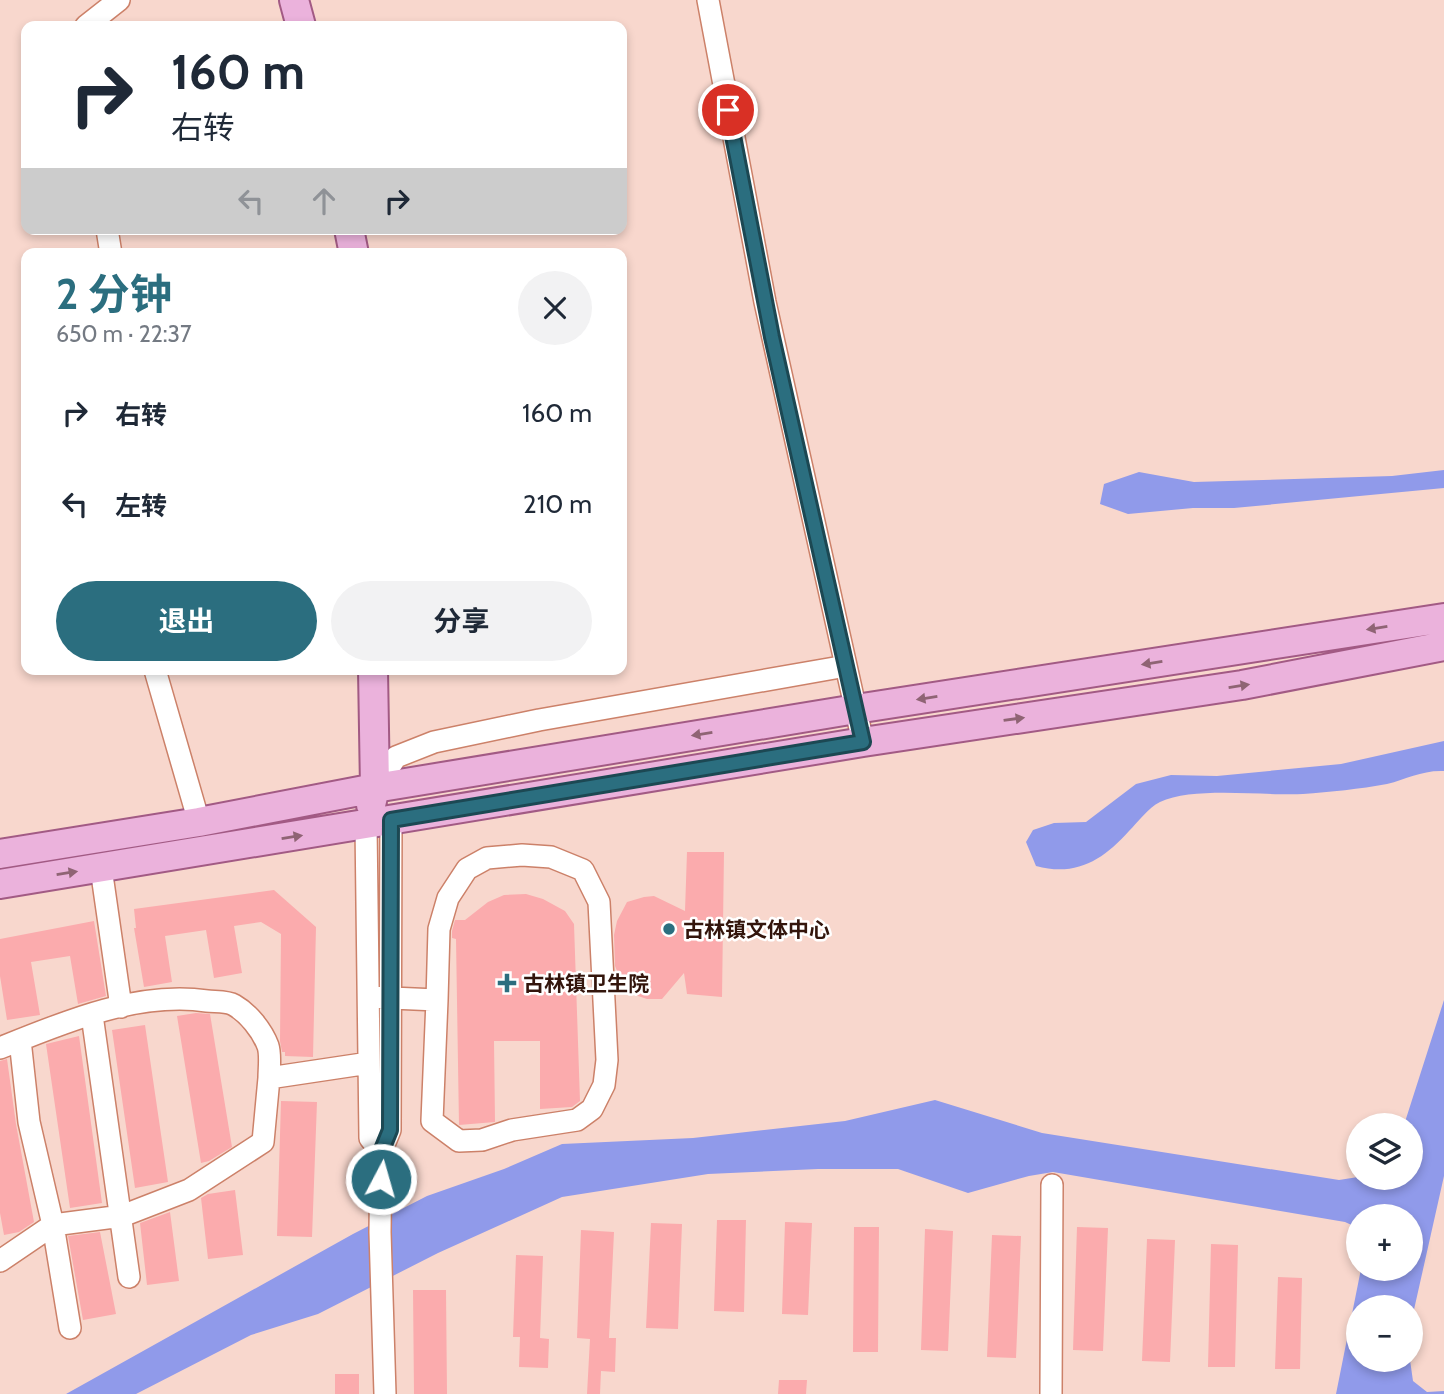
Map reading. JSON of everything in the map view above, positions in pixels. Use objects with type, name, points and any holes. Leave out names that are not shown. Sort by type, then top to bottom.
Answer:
[{"type":"main road","points":[[294,0],[300,21]]},
{"type":"main road","points":[[0,854],[856,709],[1444,618]]},
{"type":"main road","points":[[0,884],[863,742],[1242,685],[1444,646]]},
{"type":"main road","points":[[373,675],[378,822]]},
{"type":"street","points":[[92,21],[119,0]]},
{"type":"street","points":[[708,0],[765,302],[863,742]]},
{"type":"street","points":[[375,789],[396,757],[434,742],[538,719],[846,666]]},
{"type":"street","points":[[156,675],[199,822]]},
{"type":"street","points":[[378,822],[379,997],[390,1130],[381,1152],[380,1233],[385,1394]]},
{"type":"street","points":[[522,855],[551,857],[583,870],[599,902],[607,1060],[604,1085],[592,1110],[577,1120],[512,1130],[482,1140],[459,1141],[432,1121],[437,1000],[439,929],[448,898],[467,869],[487,858],[522,855]]},
{"type":"street","points":[[101,868],[121,1007]]},
{"type":"street","points":[[379,997],[437,1000]]},
{"type":"street","points":[[379,997],[369,1063],[370,1138],[381,1152]]},
{"type":"street","points":[[0,1261],[52,1225],[122,1216],[189,1190],[263,1142],[269,1078],[268,1047],[256,1024],[232,1004],[191,998],[165,1000],[92,1015],[57,1025],[10,1044],[52,1225],[70,1328]]},
{"type":"street","points":[[92,1015],[129,1277]]},
{"type":"street","points":[[269,1078],[369,1063]]},
{"type":"street","points":[[1051,1394],[1052,1185]]},
{"type":"water","points":[[1444,470],[1444,488],[1234,508],[1193,508],[1128,514],[1100,504],[1104,484],[1139,472],[1194,482],[1392,476]]},
{"type":"water","points":[[1444,741],[1444,771],[1422,773],[1387,784],[1303,794],[1209,793],[1174,797],[1151,808],[1099,858],[1076,867],[1050,869],[1036,866],[1026,842],[1033,830],[1054,823],[1086,822],[1136,784],[1171,775],[1217,776],[1341,764]]},
{"type":"water","points":[[1444,1000],[1444,1176],[1423,1270],[1423,1204],[1346,1204],[1346,1222],[1053,1172],[968,1193],[898,1169],[818,1169],[708,1174],[562,1197],[438,1253],[318,1314],[251,1335],[136,1394],[66,1394],[353,1234],[427,1196],[504,1169],[562,1144],[693,1138],[845,1121],[935,1100],[1042,1133],[1339,1180],[1346,1179],[1346,1190],[1423,1190],[1423,1113],[1408,1113]]},
{"type":"water","points":[[1359,1281],[1420,1281],[1417,1295],[1356,1295]]},
{"type":"water","points":[[1346,1344],[1346,1372],[1412,1372],[1413,1381],[1427,1392],[1444,1391],[1444,1394],[1336,1394]]},
{"type":"building","name":"古林镇文体中心","points":[[687,852],[724,852],[722,997],[687,994],[684,973],[662,999],[647,999],[635,995],[620,978],[615,966],[614,935],[617,921],[627,902],[644,897],[654,896],[685,911]]},
{"type":"building","points":[[274,890],[316,927],[313,1057],[285,1056],[285,1052],[282,1052],[281,934],[261,922],[234,926],[242,973],[214,978],[206,930],[165,936],[172,982],[144,987],[134,928],[134,909]]},
{"type":"building","points":[[526,894],[543,899],[565,911],[574,924],[580,1101],[572,1107],[540,1109],[540,1041],[494,1041],[495,1122],[459,1125],[456,939],[452,938],[455,920],[465,920],[488,902],[504,895]]},
{"type":"building","points":[[94,921],[106,996],[78,1004],[70,956],[31,962],[40,1015],[7,1020],[0,976],[0,939]]},
{"type":"building","points":[[210,1014],[232,1147],[201,1163],[177,1016]]},
{"type":"building","points":[[145,1025],[168,1182],[135,1188],[112,1030]]},
{"type":"building","points":[[79,1036],[102,1203],[70,1208],[46,1044]]},
{"type":"building","points":[[7,1059],[34,1222],[19,1232],[4,1235],[0,1213],[0,1061]]},
{"type":"building","points":[[281,1101],[317,1102],[312,1237],[277,1236]]},
{"type":"building","points":[[235,1190],[243,1255],[208,1259],[201,1198],[208,1194]]},
{"type":"building","points":[[170,1212],[179,1281],[147,1285],[140,1223]]},
{"type":"building","points":[[717,1220],[746,1220],[744,1312],[714,1311]]},
{"type":"building","points":[[785,1222],[812,1223],[808,1315],[782,1314]]},
{"type":"building","points":[[651,1223],[682,1224],[678,1329],[646,1328]]},
{"type":"building","points":[[854,1227],[879,1227],[878,1352],[853,1352]]},
{"type":"building","points":[[1077,1227],[1108,1228],[1103,1351],[1073,1350]]},
{"type":"building","points":[[925,1229],[953,1231],[948,1351],[921,1350]]},
{"type":"building","points":[[581,1230],[614,1232],[609,1338],[616,1338],[615,1372],[601,1371],[600,1394],[587,1394],[590,1339],[577,1338]]},
{"type":"building","points":[[100,1232],[116,1314],[83,1320],[68,1236]]},
{"type":"building","points":[[992,1235],[1021,1236],[1016,1358],[987,1357]]},
{"type":"building","points":[[1147,1239],[1175,1240],[1170,1362],[1142,1361]]},
{"type":"building","points":[[1211,1244],[1238,1245],[1235,1367],[1208,1367]]},
{"type":"building","points":[[516,1255],[543,1256],[540,1338],[549,1339],[548,1368],[519,1367],[520,1337],[513,1337]]},
{"type":"building","points":[[1278,1277],[1302,1278],[1300,1369],[1275,1369]]},
{"type":"building","points":[[413,1290],[446,1290],[447,1394],[414,1394]]},
{"type":"building","points":[[335,1374],[359,1374],[359,1394],[335,1394]]},
{"type":"building","points":[[779,1380],[807,1380],[806,1394],[778,1394]]},
{"type":"place","name":"古林镇文体中心","points":[[669,929]]},
{"type":"place","name":"古林镇卫生院","points":[[507,983]]},
{"type":"route","points":[[381,1179],[381,1152],[390,1130],[391,820],[863,742],[772,337],[728,110]]}]
